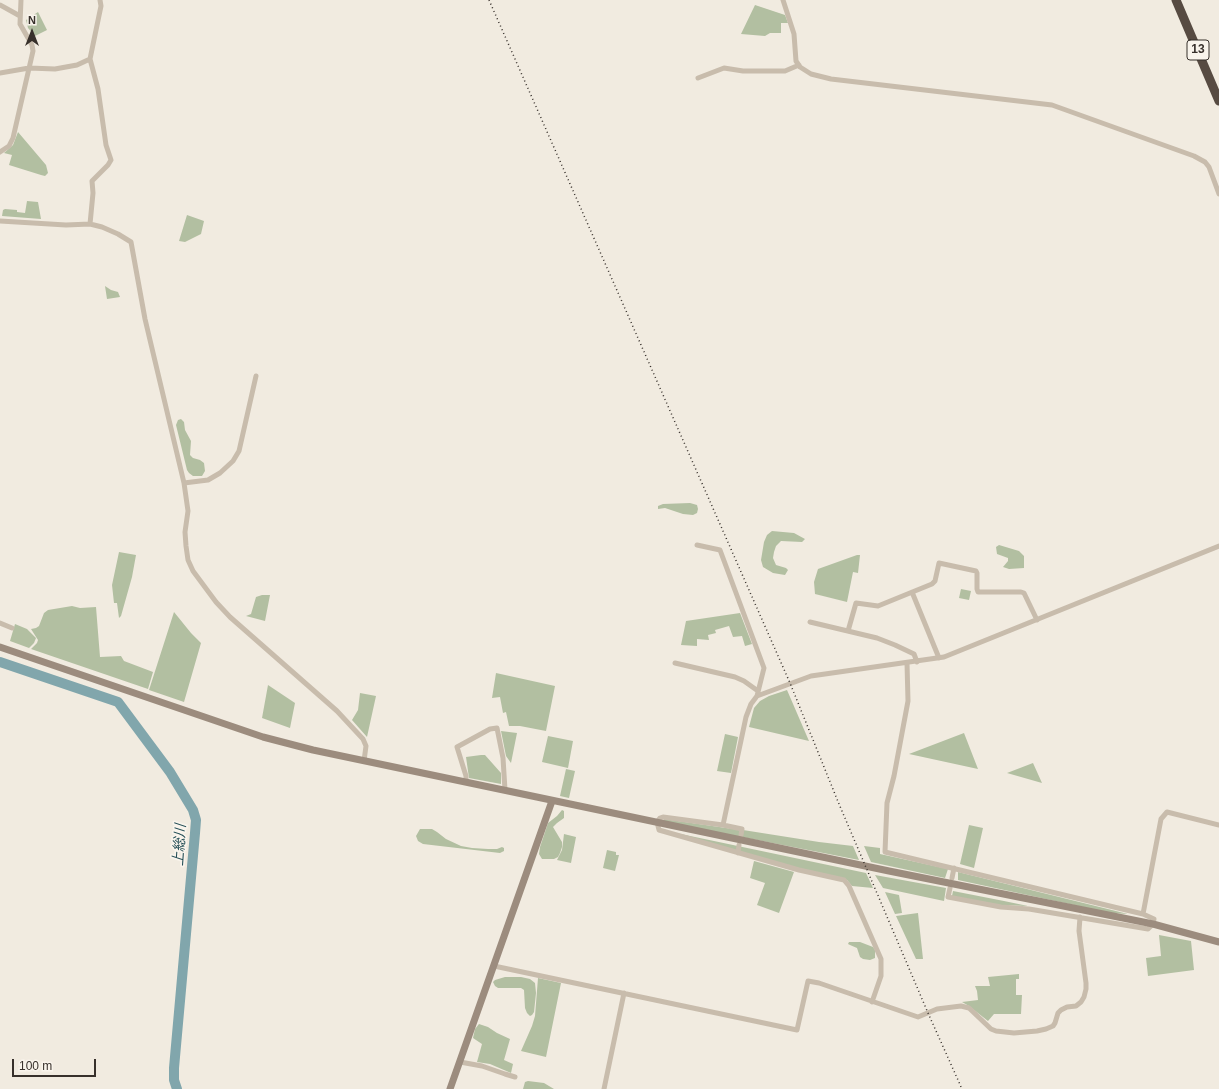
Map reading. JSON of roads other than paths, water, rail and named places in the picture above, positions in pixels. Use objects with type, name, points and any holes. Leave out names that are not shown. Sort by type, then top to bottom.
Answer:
[{"type":"highway","name":"13","points":[[1176,0],[1219,100]]},
{"type":"street","points":[[0,152],[9,146],[13,138],[33,47],[20,24],[21,0]]},
{"type":"street","points":[[90,224],[93,193],[92,181],[111,160],[105,140],[98,89],[90,59],[101,6],[100,0]]},
{"type":"street","points":[[784,0],[794,34],[795,57],[799,65],[811,74],[831,79],[1044,103],[1194,156],[1205,162],[1219,194]]},
{"type":"street","points":[[0,5],[20,16]]},
{"type":"street","points":[[0,72],[29,68],[55,69],[78,65],[90,59]]},
{"type":"street","points":[[698,78],[724,68],[742,71],[785,71],[799,65]]},
{"type":"street","points":[[0,221],[66,225],[90,224],[102,227],[132,242],[145,319],[184,483],[188,511],[185,532],[188,560],[193,571],[216,602],[230,617],[337,712],[363,739],[366,746],[364,762]]},
{"type":"street","points":[[184,483],[208,480],[220,473],[233,461],[239,451],[256,376]]},
{"type":"street","points":[[697,545],[720,550],[764,668],[758,693],[751,704],[746,717],[723,825]]},
{"type":"street","points":[[758,693],[811,676],[939,658],[1219,546]]},
{"type":"street","points":[[848,631],[856,603],[878,606],[932,584],[935,581],[939,563],[976,571],[978,592],[1024,593],[1037,620]]},
{"type":"street","points":[[912,592],[939,658]]},
{"type":"street","points":[[810,622],[877,638],[914,654],[917,662]]},
{"type":"street","points":[[0,623],[12,628]]},
{"type":"street","points":[[0,648],[264,737],[313,750],[364,762],[505,790],[889,871],[1152,924],[1219,942]]},
{"type":"street","points":[[675,663],[735,677],[744,681],[758,693]]},
{"type":"street","points":[[907,663],[908,701],[894,776],[887,803],[885,852],[1143,914],[1154,919],[1148,929],[1029,909],[1001,907],[948,897],[950,888]]},
{"type":"street","points":[[466,782],[466,776],[457,747],[490,729],[497,728],[503,758],[505,790]]},
{"type":"street","points":[[450,1089],[552,801]]},
{"type":"street","points":[[1143,914],[1161,819],[1167,812],[1219,825]]},
{"type":"street","points":[[657,822],[663,817],[723,825],[742,829],[741,835]]},
{"type":"street","points":[[657,822],[659,830],[799,870],[844,880],[852,893],[881,959],[881,976],[872,1002]]},
{"type":"street","points":[[738,853],[739,845]]},
{"type":"street","points":[[952,878],[954,868]]},
{"type":"street","points":[[494,966],[797,1030],[808,981],[819,982],[918,1017],[937,1009],[964,1006],[969,1008],[996,1031],[1037,1031],[1050,1028],[1055,1023],[1056,1017],[1061,1010],[1066,1007],[1076,1006],[1084,997],[1086,989],[1079,931],[1080,917]]},
{"type":"street","points":[[604,1089],[624,993]]},
{"type":"street","points":[[460,1062],[482,1066],[515,1077]]},
{"type":"waterway","name":"上総川","points":[[0,662],[118,702],[170,772],[193,810],[196,820],[174,1068],[174,1080],[177,1089]]},
{"type":"railway","points":[[489,0],[790,683],[839,804],[962,1089]]}]
